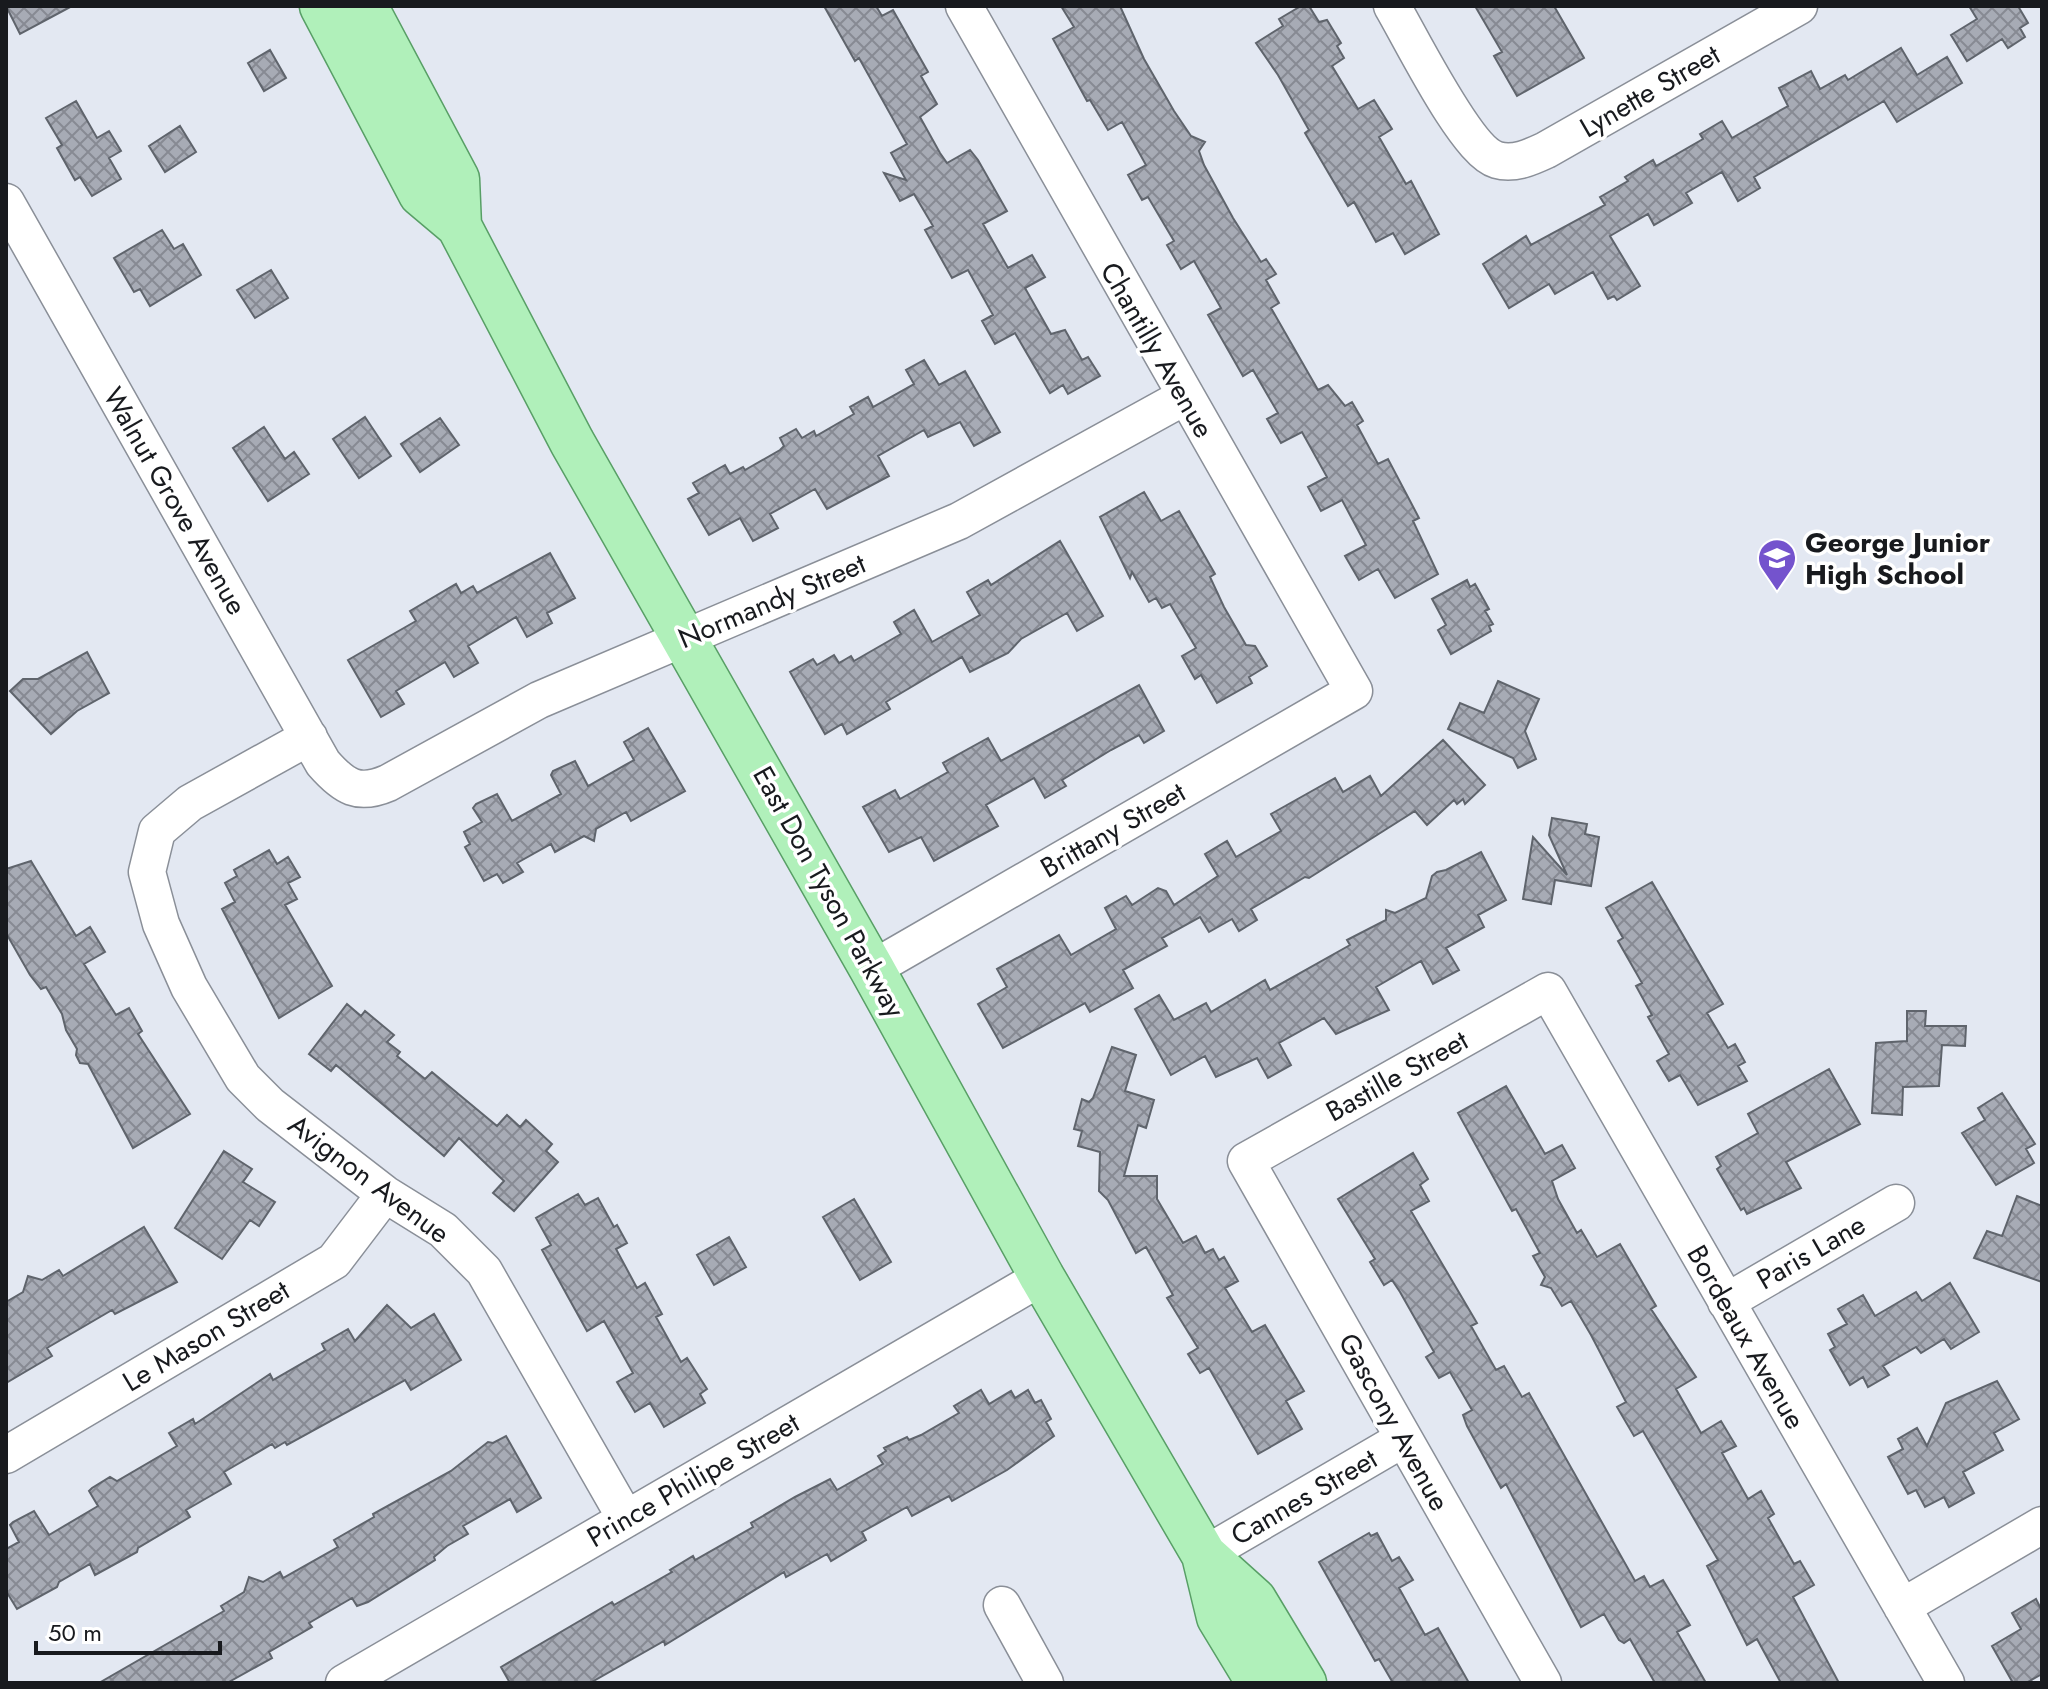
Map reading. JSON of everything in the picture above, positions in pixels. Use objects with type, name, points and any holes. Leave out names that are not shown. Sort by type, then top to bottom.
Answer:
[{"type":"main road","name":"East Don Tyson Parkway","points":[[322,6],[421,194],[459,226],[572,442],[872,969],[1042,1277],[1204,1555],[1219,1617],[1259,1683]]},
{"type":"main road","name":"East Don Tyson Parkway","points":[[365,6],[457,179],[459,226]]},
{"type":"main road","name":"East Don Tyson Parkway","points":[[1204,1555],[1254,1600],[1304,1683]]},
{"type":"street","name":"Chantilly Avenue","points":[[964,6],[1354,691]]},
{"type":"street","name":"Lynette Street","points":[[1392,6],[1462,128],[1479,148],[1497,160],[1522,160],[1546,150],[1799,6]]},
{"type":"street","name":"Walnut Grove Avenue","points":[[6,202],[323,763],[339,781],[354,790]]},
{"type":"street","name":"Normandy Street","points":[[354,790],[371,790],[388,783],[539,700],[959,521],[1184,397]]},
{"type":"street","name":"Brittany Street","points":[[872,969],[1354,691]]},
{"type":"street","name":"Avignon Avenue","points":[[309,737],[190,803],[157,831],[147,872],[161,924],[189,987],[243,1078],[270,1105],[385,1194],[443,1230],[484,1271],[626,1519]]},
{"type":"street","name":"Bastille Street","points":[[1246,1161],[1548,991]]},
{"type":"street","name":"Bordeaux Avenue","points":[[1548,991],[1946,1683]]},
{"type":"street","name":"Gascony Avenue","points":[[1246,1161],[1543,1683]]},
{"type":"street","name":"Le Mason Street","points":[[6,1455],[334,1261],[385,1194]]},
{"type":"street","name":"Paris Lane","points":[[1726,1302],[1896,1203]]},
{"type":"street","name":"Prince Philipe Street","points":[[344,1683],[1042,1277]]},
{"type":"street","name":"Cannes Street","points":[[1204,1555],[1403,1439]]},
{"type":"street","points":[[1902,1607],[2042,1525]]},
{"type":"street","points":[[1002,1605],[1045,1683]]},
{"type":"building","points":[[6,6],[72,6],[20,34]]},
{"type":"building","points":[[824,6],[876,6],[882,16],[893,10],[928,72],[921,76],[937,104],[920,117],[940,153],[947,163],[970,150],[978,160],[1007,211],[983,224],[1008,268],[1032,255],[1045,277],[1025,288],[1051,334],[1065,330],[1082,360],[1088,357],[1100,376],[1068,394],[1063,385],[1050,393],[1015,333],[995,344],[982,321],[993,315],[968,270],[952,278],[925,230],[933,226],[914,194],[900,201],[884,173],[906,180],[891,153],[907,144],[859,58],[855,61]]},
{"type":"building","points":[[1061,6],[1120,6],[1144,59],[1174,111],[1191,136],[1205,142],[1199,151],[1204,165],[1233,218],[1261,262],[1266,259],[1276,274],[1266,280],[1279,303],[1271,308],[1318,390],[1328,385],[1345,406],[1352,402],[1363,421],[1357,425],[1378,464],[1388,459],[1419,518],[1413,521],[1438,574],[1395,598],[1378,569],[1359,580],[1345,556],[1366,545],[1342,500],[1321,511],[1308,487],[1327,477],[1302,432],[1281,443],[1267,419],[1278,413],[1253,370],[1243,376],[1208,315],[1221,308],[1194,261],[1181,269],[1167,245],[1174,241],[1148,197],[1142,200],[1128,175],[1146,165],[1122,122],[1108,130],[1090,100],[1087,101],[1053,39],[1074,27]]},
{"type":"building","points":[[1301,6],[1309,6],[1319,22],[1327,20],[1341,43],[1337,46],[1344,58],[1332,66],[1358,109],[1374,100],[1392,129],[1379,137],[1406,184],[1411,181],[1439,234],[1405,254],[1393,233],[1376,242],[1354,202],[1348,206],[1305,133],[1309,130],[1278,75],[1256,43],[1283,26],[1279,19]]},
{"type":"building","points":[[1475,6],[1554,6],[1584,58],[1517,96],[1494,56],[1502,52]]},
{"type":"building","points":[[1969,6],[2018,6],[2028,23],[2020,28],[2025,37],[2008,48],[2002,39],[1967,61],[1951,35],[1977,19]]},
{"type":"building","points":[[1901,48],[1917,75],[1947,57],[1962,83],[1897,122],[1884,101],[1754,177],[1760,188],[1738,201],[1722,172],[1686,193],[1692,203],[1654,225],[1648,214],[1610,236],[1640,286],[1617,300],[1614,296],[1608,299],[1593,272],[1555,294],[1549,284],[1509,308],[1483,264],[1526,236],[1531,245],[1605,205],[1600,197],[1628,181],[1625,177],[1653,160],[1656,166],[1703,139],[1700,134],[1722,121],[1732,138],[1788,106],[1779,88],[1811,71],[1820,89],[1845,75],[1848,80]]},
{"type":"building","points":[[270,50],[286,78],[264,91],[248,63]]},
{"type":"building","points":[[76,101],[97,138],[109,131],[121,151],[109,158],[121,179],[92,196],[80,177],[75,180],[57,148],[62,145],[46,118]]},
{"type":"building","points":[[180,126],[196,152],[165,172],[149,146]]},
{"type":"building","points":[[162,230],[174,249],[183,244],[201,275],[150,306],[140,289],[134,292],[114,258]]},
{"type":"building","points":[[271,270],[288,298],[255,318],[237,290]]},
{"type":"building","points":[[924,360],[939,385],[965,371],[1000,432],[974,446],[960,422],[928,437],[924,430],[878,456],[889,476],[827,509],[815,489],[770,514],[778,528],[753,541],[740,518],[709,535],[688,499],[699,493],[693,483],[725,465],[730,474],[743,467],[745,470],[780,450],[784,446],[780,438],[796,429],[802,438],[814,431],[816,436],[854,414],[850,407],[868,397],[873,407],[914,384],[906,370]]},
{"type":"building","points":[[365,417],[391,456],[359,478],[333,439]]},
{"type":"building","points":[[440,418],[459,445],[420,472],[401,444]]},
{"type":"building","points":[[264,427],[285,459],[294,452],[309,474],[268,501],[233,448]]},
{"type":"building","points":[[1144,492],[1161,521],[1179,511],[1215,574],[1210,577],[1224,607],[1246,645],[1255,646],[1267,666],[1249,677],[1252,683],[1217,703],[1201,675],[1195,679],[1182,656],[1196,648],[1170,604],[1162,608],[1156,598],[1149,602],[1132,572],[1130,578],[1100,517]]},
{"type":"building","points":[[1060,541],[1103,616],[1077,631],[1067,613],[1021,639],[1008,653],[970,672],[962,657],[886,702],[890,709],[847,734],[842,724],[825,734],[790,672],[813,659],[817,665],[834,655],[839,663],[851,656],[854,661],[901,634],[894,622],[914,610],[932,642],[980,615],[967,592],[988,580],[991,585]]},
{"type":"building","points":[[550,553],[575,598],[547,613],[552,623],[527,637],[516,617],[468,646],[478,663],[454,677],[445,662],[396,691],[404,704],[381,717],[348,660],[416,621],[410,611],[456,584],[461,593],[473,586],[477,593]]},
{"type":"building","points":[[1467,580],[1470,587],[1475,584],[1489,609],[1485,611],[1493,624],[1489,626],[1491,631],[1451,654],[1438,630],[1446,625],[1432,599]]},
{"type":"building","points":[[87,652],[109,693],[77,711],[51,734],[10,691],[23,679],[38,679]]},
{"type":"building","points":[[1498,681],[1539,699],[1525,731],[1536,759],[1518,768],[1513,758],[1448,729],[1460,703],[1484,713]]},
{"type":"building","points":[[1139,685],[1164,731],[1144,743],[1139,735],[1111,750],[1062,780],[1066,786],[1045,798],[1034,778],[986,805],[998,826],[934,861],[921,837],[889,852],[863,807],[895,790],[900,799],[948,772],[943,763],[988,738],[1001,761]]},
{"type":"building","points":[[648,728],[685,791],[631,821],[626,812],[596,829],[594,841],[584,836],[555,852],[551,844],[517,863],[523,872],[503,883],[497,874],[484,881],[465,847],[470,844],[464,832],[482,822],[473,808],[476,804],[497,794],[512,821],[561,794],[551,775],[553,771],[575,761],[588,786],[634,760],[624,742]]},
{"type":"building","points":[[1443,740],[1485,785],[1465,804],[1463,799],[1457,804],[1454,800],[1427,825],[1415,811],[1309,878],[1305,877],[1251,909],[1257,920],[1239,931],[1232,919],[1209,932],[1200,917],[1162,938],[1167,946],[1123,970],[1133,988],[1090,1012],[1085,1003],[1003,1048],[978,1004],[1007,987],[997,969],[1059,935],[1071,955],[1116,929],[1105,908],[1126,896],[1132,905],[1158,888],[1166,891],[1174,905],[1218,876],[1205,854],[1227,841],[1236,857],[1281,831],[1271,814],[1335,778],[1343,792],[1370,776],[1381,796]]},
{"type":"building","points":[[1552,818],[1587,824],[1585,834],[1599,837],[1591,886],[1555,880],[1551,904],[1523,899],[1533,837],[1567,875],[1549,835]]},
{"type":"building","points":[[269,850],[277,864],[288,857],[300,877],[288,883],[297,899],[285,905],[332,986],[279,1018],[222,909],[235,902],[225,883],[237,876],[234,870]]},
{"type":"building","points":[[1481,852],[1506,900],[1478,915],[1484,927],[1446,948],[1459,970],[1433,984],[1421,961],[1376,987],[1389,1010],[1336,1034],[1324,1018],[1279,1043],[1291,1065],[1268,1078],[1257,1058],[1216,1077],[1205,1056],[1171,1075],[1135,1009],[1159,995],[1174,1020],[1206,1003],[1211,1012],[1265,980],[1270,990],[1350,945],[1347,940],[1386,920],[1386,910],[1395,913],[1426,898],[1432,876]]},
{"type":"building","points":[[31,861],[76,936],[90,927],[105,952],[84,964],[116,1015],[129,1008],[142,1031],[138,1034],[190,1114],[133,1148],[88,1064],[80,1063],[62,1014],[46,987],[41,989],[30,975],[6,933],[6,869]]},
{"type":"building","points":[[1652,882],[1723,1004],[1707,1013],[1728,1048],[1735,1044],[1745,1062],[1738,1066],[1747,1081],[1698,1105],[1680,1075],[1669,1081],[1657,1061],[1669,1054],[1648,1017],[1652,1015],[1636,986],[1642,983],[1618,941],[1623,938],[1606,908]]},
{"type":"building","points":[[347,1004],[361,1016],[365,1011],[394,1035],[387,1042],[400,1052],[397,1056],[425,1079],[432,1072],[497,1126],[507,1115],[520,1127],[526,1120],[552,1144],[546,1151],[558,1162],[514,1211],[493,1193],[504,1181],[459,1138],[444,1156],[336,1065],[331,1071],[309,1054]]},
{"type":"building","points":[[1907,1011],[1926,1011],[1925,1026],[1966,1026],[1965,1046],[1942,1045],[1939,1086],[1903,1087],[1902,1115],[1872,1113],[1876,1043],[1907,1041]]},
{"type":"building","points":[[1112,1047],[1136,1055],[1125,1091],[1154,1100],[1146,1128],[1138,1125],[1124,1176],[1157,1176],[1157,1199],[1183,1243],[1196,1236],[1205,1253],[1213,1249],[1219,1260],[1224,1257],[1238,1281],[1225,1288],[1252,1332],[1265,1325],[1304,1391],[1286,1401],[1302,1429],[1258,1454],[1209,1368],[1200,1373],[1188,1354],[1198,1348],[1167,1298],[1173,1295],[1146,1247],[1136,1253],[1108,1200],[1099,1191],[1100,1152],[1078,1146],[1082,1131],[1074,1129],[1082,1099],[1089,1102],[1093,1098]]},
{"type":"building","points":[[1829,1069],[1860,1124],[1786,1162],[1801,1188],[1747,1214],[1744,1208],[1741,1210],[1717,1169],[1721,1166],[1716,1157],[1758,1133],[1748,1114]]},
{"type":"building","points":[[1506,1086],[1545,1154],[1562,1145],[1575,1168],[1552,1181],[1577,1233],[1581,1230],[1597,1257],[1620,1244],[1656,1306],[1651,1309],[1696,1377],[1676,1389],[1701,1433],[1721,1421],[1736,1446],[1722,1453],[1748,1499],[1761,1491],[1774,1514],[1768,1518],[1794,1564],[1800,1561],[1814,1585],[1793,1597],[1839,1683],[1781,1683],[1757,1639],[1747,1645],[1707,1566],[1718,1560],[1643,1431],[1634,1436],[1617,1407],[1626,1402],[1591,1335],[1571,1301],[1562,1306],[1551,1288],[1541,1285],[1545,1277],[1533,1256],[1540,1253],[1516,1209],[1512,1211],[1458,1113]]},
{"type":"building","points":[[2002,1093],[2035,1144],[2026,1149],[2034,1163],[1996,1185],[1962,1133],[1985,1120],[1978,1108]]},
{"type":"building","points":[[224,1151],[252,1169],[243,1182],[275,1202],[259,1226],[250,1220],[222,1259],[175,1228]]},
{"type":"building","points":[[1413,1153],[1428,1179],[1420,1185],[1429,1201],[1411,1211],[1477,1323],[1471,1326],[1496,1370],[1504,1366],[1522,1397],[1529,1393],[1635,1581],[1644,1576],[1650,1587],[1663,1580],[1690,1625],[1677,1632],[1706,1683],[1655,1683],[1630,1639],[1624,1643],[1619,1640],[1604,1614],[1581,1627],[1506,1484],[1501,1488],[1467,1426],[1463,1415],[1472,1410],[1450,1372],[1439,1378],[1426,1357],[1434,1352],[1400,1292],[1392,1280],[1384,1285],[1370,1262],[1375,1259],[1338,1199]]},
{"type":"building","points":[[578,1194],[585,1205],[598,1198],[614,1227],[617,1225],[627,1243],[616,1249],[637,1288],[645,1283],[662,1314],[656,1317],[681,1362],[687,1358],[707,1389],[700,1394],[705,1403],[664,1427],[650,1403],[635,1412],[617,1382],[633,1373],[604,1321],[587,1331],[542,1250],[551,1245],[536,1218]]},
{"type":"building","points":[[2017,1196],[2042,1206],[2042,1282],[1974,1258],[1987,1231],[2002,1236]]},
{"type":"building","points":[[854,1199],[891,1262],[860,1280],[823,1217]]},
{"type":"building","points":[[144,1227],[177,1282],[115,1314],[112,1310],[47,1348],[52,1356],[6,1383],[6,1302],[23,1292],[28,1276],[42,1280],[59,1270],[63,1276]]},
{"type":"building","points":[[729,1237],[746,1267],[714,1285],[697,1255]]},
{"type":"building","points":[[1950,1283],[1979,1332],[1951,1349],[1944,1339],[1921,1353],[1916,1347],[1883,1366],[1889,1375],[1868,1387],[1863,1377],[1850,1385],[1830,1350],[1835,1347],[1828,1334],[1847,1324],[1838,1309],[1863,1295],[1875,1316],[1916,1292],[1922,1301]]},
{"type":"building","points":[[387,1305],[411,1328],[434,1314],[461,1360],[411,1390],[405,1380],[287,1445],[285,1442],[275,1448],[272,1444],[224,1472],[231,1484],[186,1510],[190,1517],[138,1548],[137,1552],[95,1575],[90,1564],[17,1609],[6,1591],[6,1549],[19,1542],[10,1525],[13,1522],[34,1511],[49,1535],[98,1506],[89,1491],[92,1488],[110,1477],[117,1481],[177,1446],[169,1433],[193,1419],[195,1424],[270,1374],[273,1380],[325,1350],[322,1344],[348,1329],[355,1341]]},
{"type":"building","points":[[1997,1381],[2019,1419],[1994,1433],[2003,1450],[1963,1472],[1974,1493],[1949,1507],[1944,1497],[1925,1507],[1916,1490],[1908,1494],[1888,1457],[1903,1449],[1898,1439],[1917,1428],[1927,1446],[1946,1403]]},
{"type":"building","points":[[981,1390],[989,1404],[1011,1391],[1015,1398],[1028,1390],[1035,1403],[1041,1400],[1051,1419],[1046,1422],[1054,1436],[1007,1470],[952,1501],[949,1496],[912,1516],[907,1507],[862,1532],[866,1540],[831,1561],[827,1554],[786,1577],[784,1572],[665,1645],[664,1641],[590,1683],[510,1683],[501,1667],[612,1602],[614,1605],[672,1572],[670,1570],[693,1556],[695,1560],[753,1527],[751,1523],[795,1497],[830,1479],[837,1490],[883,1464],[878,1456],[886,1451],[884,1448],[907,1437],[909,1440],[921,1435],[959,1413],[954,1406]]},
{"type":"building","points":[[506,1436],[541,1498],[517,1512],[510,1499],[463,1526],[468,1534],[447,1546],[434,1557],[435,1560],[368,1602],[357,1606],[352,1598],[309,1623],[312,1627],[269,1652],[272,1658],[227,1683],[99,1683],[224,1611],[221,1606],[244,1592],[249,1577],[263,1582],[280,1572],[283,1578],[338,1547],[334,1540],[374,1517],[373,1514],[451,1471],[488,1442],[493,1443]]},
{"type":"building","points":[[1369,1533],[1371,1536],[1377,1533],[1392,1561],[1399,1557],[1413,1580],[1399,1588],[1425,1635],[1438,1628],[1469,1683],[1393,1683],[1379,1659],[1375,1661],[1319,1562]]},
{"type":"building","points":[[2036,1599],[2042,1611],[2042,1674],[2026,1683],[2013,1683],[1992,1646],[2021,1629],[2012,1613]]},
{"type":"place","name":"George Junior High School","points":[[1777,592]]}]
